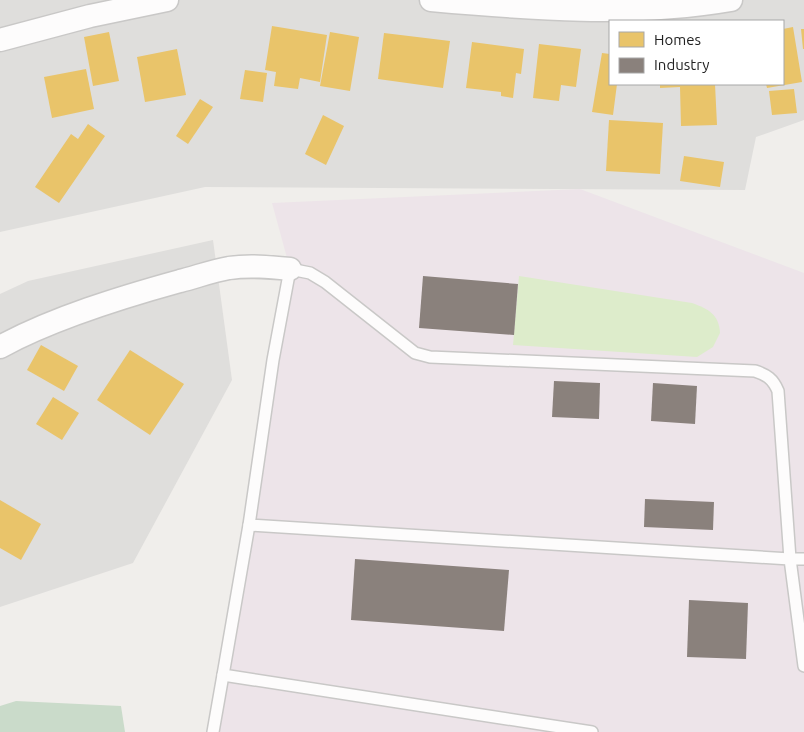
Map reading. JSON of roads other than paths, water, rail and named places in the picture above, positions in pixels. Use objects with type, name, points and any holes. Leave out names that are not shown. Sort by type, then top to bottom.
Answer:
[{"type":"street","points":[[0,40],[90,16],[167,0]]},
{"type":"street","points":[[431,0],[574,11],[695,6],[731,0]]},
{"type":"street","points":[[0,347],[16,338],[92,309],[150,289],[220,270],[265,266],[290,269]]},
{"type":"lane","points":[[213,732],[249,525],[273,360],[290,269],[310,273],[325,282],[415,353],[430,357],[742,370],[755,371],[766,375],[774,382],[778,391],[790,559],[804,666]]},
{"type":"lane","points":[[249,525],[790,559],[804,558]]},
{"type":"lane","points":[[223,675],[592,732]]}]
